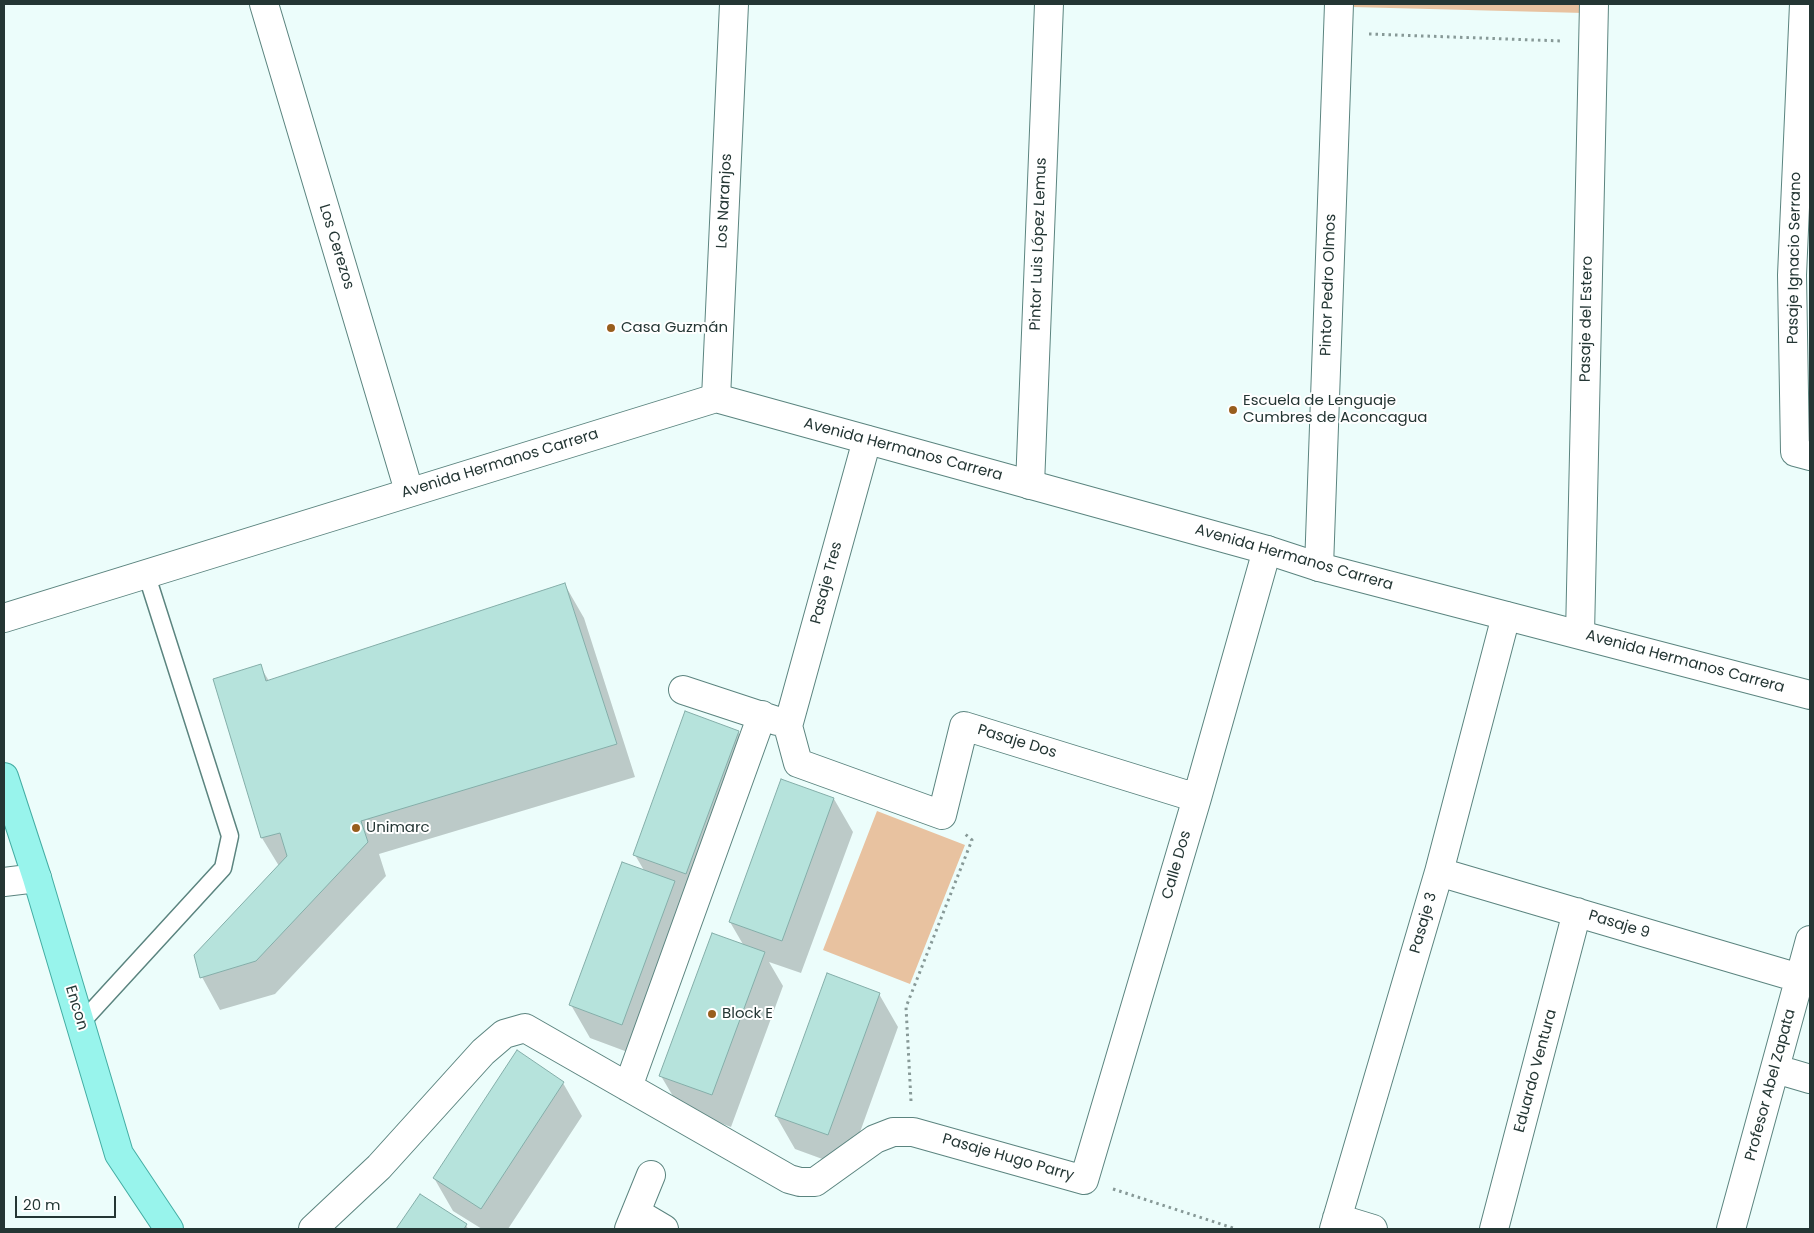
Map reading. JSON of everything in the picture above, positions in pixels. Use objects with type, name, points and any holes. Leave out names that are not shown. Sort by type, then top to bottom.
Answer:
[{"type":"main road","name":"Encon","points":[[4,777],[37,878],[119,1154],[169,1229]]},
{"type":"street","name":"Los Cerezos","points":[[264,4],[409,491]]},
{"type":"street","name":"Los Naranjos","points":[[716,398],[734,4]]},
{"type":"street","name":"Pintor Luis López Lemus","points":[[1030,485],[1048,4]]},
{"type":"street","name":"Pintor Pedro Olmos","points":[[1320,566],[1339,4]]},
{"type":"street","name":"Pasaje del Estero","points":[[1580,634],[1594,4]]},
{"type":"street","name":"Pasaje Ignacio Serrano","points":[[1803,454],[1801,278],[1804,4]]},
{"type":"street","name":"Avenida Hermanos Carrera","points":[[4,618],[409,491],[716,398],[1320,566],[1810,695]]},
{"type":"street","name":"Pasaje Tres","points":[[788,726],[866,440]]},
{"type":"street","name":"Calle Dos","points":[[1084,1180],[1196,798],[1266,550]]},
{"type":"street","name":"Pasaje 3","points":[[1336,1224],[1439,872],[1506,616]]},
{"type":"street","points":[[683,690],[762,715],[788,726],[798,763],[942,816]]},
{"type":"street","points":[[313,1229],[379,1167],[483,1052],[504,1034],[525,1028],[628,1087],[762,715]]},
{"type":"street","name":"Pasaje Dos","points":[[942,816],[964,726],[1196,798]]},
{"type":"street","name":"Pasaje 9","points":[[1439,872],[1799,978]]},
{"type":"street","points":[[4,882],[37,878]]},
{"type":"street","name":"Eduardo Ventura","points":[[1494,1229],[1577,912]]},
{"type":"street","name":"Profesor Abel Zapata","points":[[1731,1229],[1810,940]]},
{"type":"street","points":[[1776,1070],[1810,1079]]},
{"type":"street","name":"Pasaje Hugo Parry","points":[[628,1087],[800,1182],[814,1182],[875,1139],[892,1132],[913,1132],[1084,1180]]},
{"type":"street","points":[[651,1175],[633,1221],[664,1229]]},
{"type":"street","points":[[1336,1224],[1373,1229]]},
{"type":"lane","points":[[80,1024],[223,868],[230,836],[146,573]]},
{"type":"path","points":[[1338,33],[1593,42]]},
{"type":"path","points":[[913,1132],[906,1007],[972,840],[942,816]]},
{"type":"path","name":"Pasaje Hugo Parry","points":[[1084,1180],[1236,1229]]},
{"type":"shaded area","points":[[1352,4],[1585,4],[1584,13],[1352,7]]},
{"type":"shaded area","points":[[877,811],[965,845],[910,984],[823,950]]},
{"type":"building","points":[[565,583],[617,744],[361,821],[368,842],[256,961],[200,978],[194,955],[287,856],[280,833],[261,838],[213,679],[261,664],[266,681]]},
{"type":"building","points":[[685,711],[739,731],[686,874],[633,855]]},
{"type":"building","points":[[781,779],[834,798],[782,941],[729,922]]},
{"type":"building","points":[[622,862],[675,881],[622,1025],[569,1005]]},
{"type":"building","name":"Block E","points":[[712,933],[765,952],[712,1095],[659,1076]]},
{"type":"building","points":[[827,973],[880,993],[828,1135],[775,1116]]},
{"type":"building","points":[[517,1050],[564,1082],[481,1209],[433,1178]]},
{"type":"building","points":[[420,1194],[467,1224],[464,1229],[396,1229]]},
{"type":"place","name":"Casa Guzmán","points":[[611,328]]},
{"type":"place","name":"Escuela de Lenguaje Cumbres de Aconcagua","points":[[1233,410]]},
{"type":"place","name":"Unimarc","points":[[356,828]]},
{"type":"place","name":"Block E","points":[[712,1014]]}]
